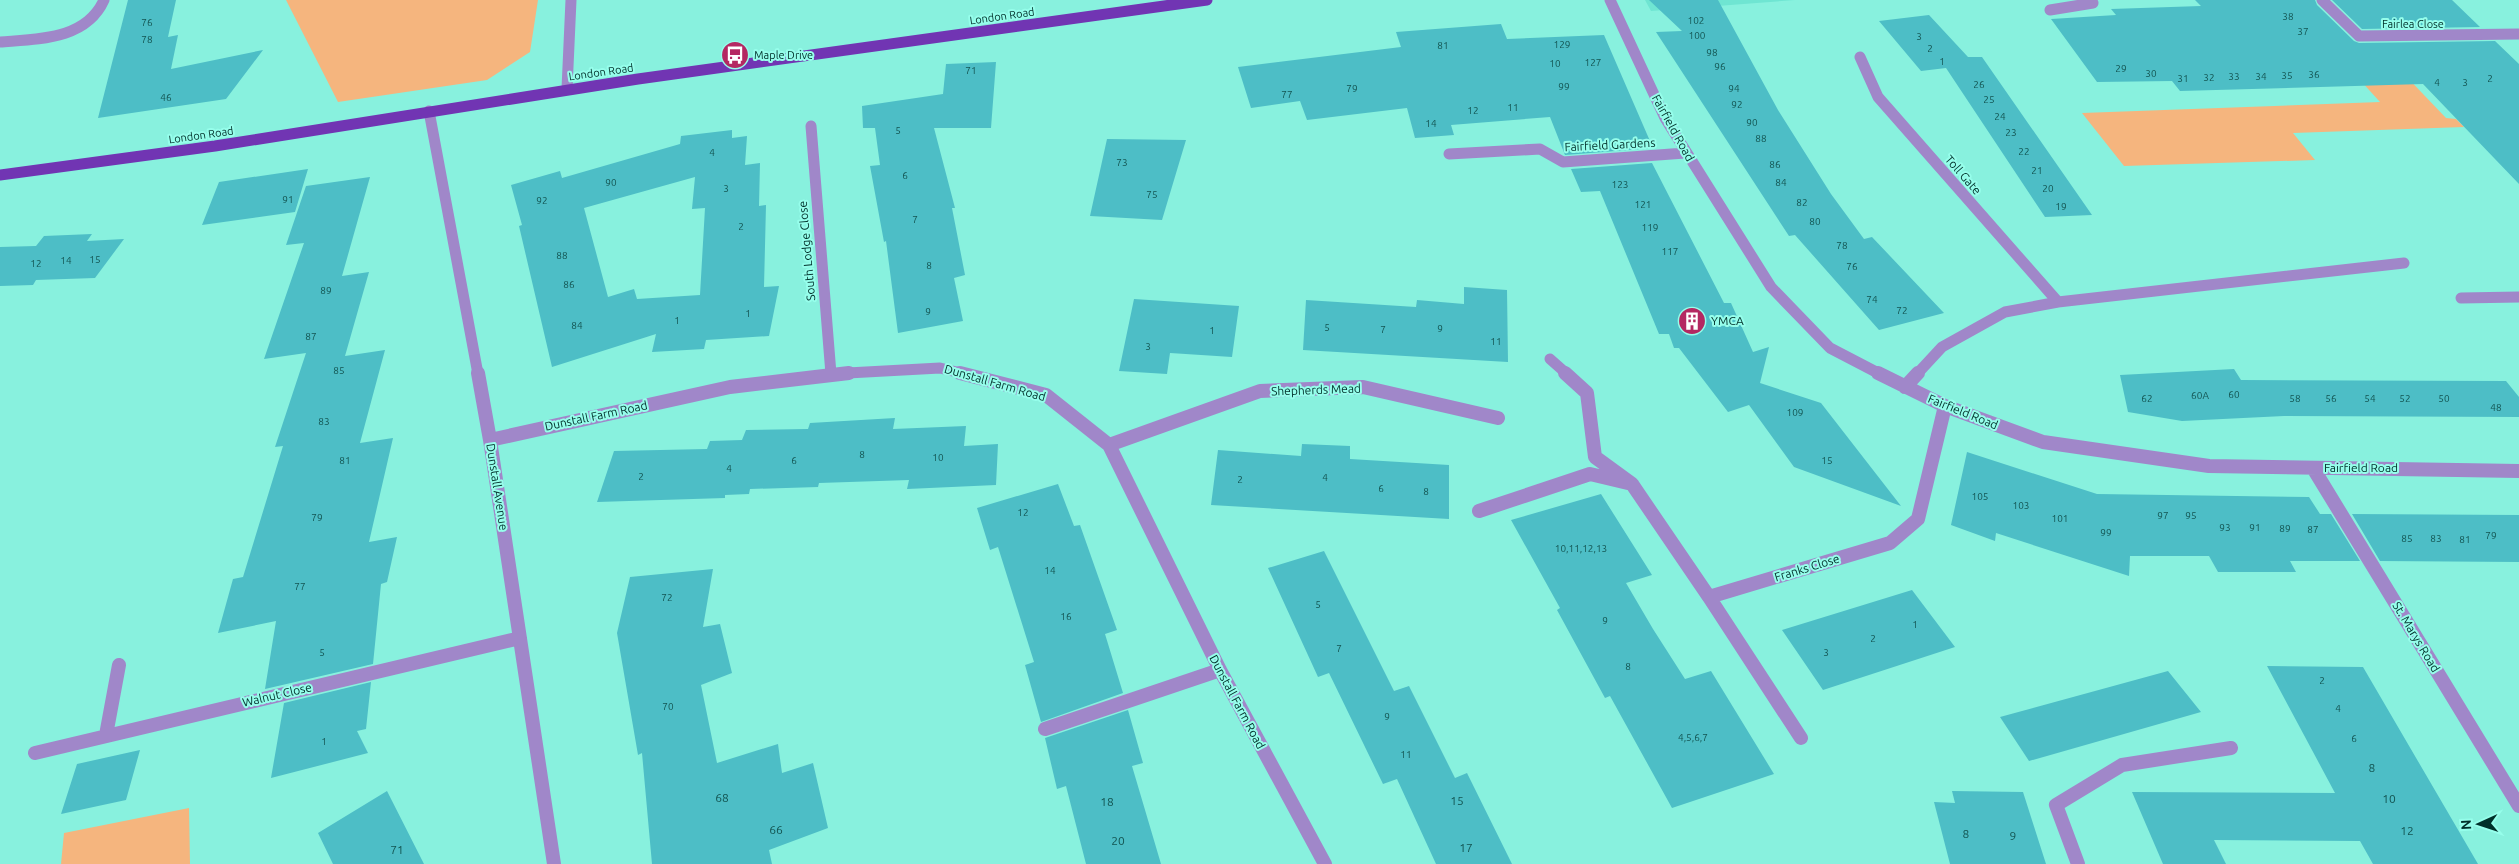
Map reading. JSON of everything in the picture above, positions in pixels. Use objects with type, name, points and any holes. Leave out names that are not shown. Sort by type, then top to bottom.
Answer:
[{"type":"main road","name":"London Road","points":[[0,175],[214,146],[567,90],[1207,0]]},
{"type":"street","points":[[0,42],[48,38],[73,32],[97,15],[104,0]]},
{"type":"street","points":[[567,90],[571,0]]},
{"type":"street","name":"Fairfield Road","points":[[1610,0],[1665,118],[1685,153],[1771,287],[1830,348],[1904,387],[1944,406],[2043,442],[2209,466],[2519,471]]},
{"type":"street","points":[[2050,10],[2093,3],[2090,0]]},
{"type":"street","name":"Fairlea Close","points":[[2322,0],[2359,36],[2519,34]]},
{"type":"street","name":"Toll Gate","points":[[1860,57],[1878,97],[2058,302]]},
{"type":"street","name":"Dunstall Avenue","points":[[429,111],[490,440],[554,864]]},
{"type":"street","name":"South Lodge Close","points":[[811,126],[830,374]]},
{"type":"street","name":"Fairfield Gardens","points":[[1449,154],[1540,149],[1563,162],[1685,153]]},
{"type":"street","points":[[1904,387],[1942,347],[2005,312],[2058,302],[2404,263]]},
{"type":"street","points":[[2460,298],[2519,297]]},
{"type":"street","points":[[1550,359],[1587,393],[1595,457],[1632,484],[1709,597],[1801,738]]},
{"type":"street","name":"Dunstall Farm Road","points":[[490,440],[730,386],[830,374],[940,368],[1046,395],[1109,445],[1220,670],[1324,864]]},
{"type":"street","name":"Shepherds Mead","points":[[1109,445],[1260,391],[1363,387],[1498,418]]},
{"type":"street","name":"Franks Close","points":[[1709,597],[1890,543],[1918,519],[1944,406]]},
{"type":"street","name":"St. Marys Road","points":[[2313,468],[2519,806]]},
{"type":"street","points":[[1479,511],[1590,474],[1632,484]]},
{"type":"street","name":"Walnut Close","points":[[35,753],[520,638]]},
{"type":"street","points":[[106,735],[118,665]]},
{"type":"street","points":[[1045,729],[1220,670]]},
{"type":"street","points":[[2078,864],[2056,805],[2122,765],[2231,748]]},
{"type":"shaded area","points":[[286,0],[538,0],[530,52],[487,80],[338,102]]},
{"type":"shaded area","points":[[1645,0],[1795,0],[1651,11]]},
{"type":"shaded area","points":[[2401,71],[2446,118],[2456,119],[2464,127],[2293,133],[2315,160],[2124,166],[2082,113],[2380,102],[2360,80]]},
{"type":"shaded area","points":[[189,808],[190,864],[61,864],[64,833]]},
{"type":"building","points":[[128,0],[176,0],[168,37],[178,35],[171,69],[263,50],[226,99],[98,118]]},
{"type":"building","points":[[1649,0],[1718,0],[1778,110],[1831,194],[1864,239],[1872,237],[1944,313],[1879,330],[1795,235],[1789,236],[1656,32],[1682,31]]},
{"type":"building","points":[[2195,0],[2315,0],[2317,5],[2354,41],[2359,43],[2495,41],[2519,64],[2519,184],[2423,84],[2180,91],[2172,81],[2097,82],[2051,19],[2116,15],[2111,9],[2201,6]]},
{"type":"building","points":[[2332,0],[2452,0],[2480,27],[2362,29]]},
{"type":"building","points":[[1929,15],[1968,57],[1982,57],[2092,215],[2045,217],[1946,68],[1921,71],[1879,21]]},
{"type":"building","points":[[1501,24],[1507,39],[1604,35],[1653,148],[1565,155],[1550,117],[1451,125],[1454,135],[1415,138],[1407,108],[1307,120],[1300,101],[1251,108],[1238,67],[1401,47],[1396,32]]},
{"type":"building","points":[[996,62],[991,128],[934,128],[955,208],[952,208],[965,275],[954,278],[963,321],[898,333],[886,241],[884,242],[870,166],[880,165],[875,128],[863,128],[862,106],[943,94],[946,64]]},
{"type":"building","points":[[732,130],[732,138],[747,136],[745,165],[760,163],[759,206],[766,205],[764,287],[779,286],[769,336],[706,340],[704,349],[652,352],[656,334],[552,367],[519,226],[522,225],[511,185],[560,171],[562,178],[680,144],[681,136]],"holes":[[[695,177],[692,209],[705,208],[700,295],[637,299],[634,289],[608,297],[584,208]]]},
{"type":"building","points":[[1107,139],[1186,140],[1162,220],[1090,216]]},
{"type":"building","points":[[1652,163],[1724,303],[1731,303],[1753,352],[1769,347],[1760,383],[1821,403],[1901,506],[1794,467],[1749,405],[1728,412],[1679,348],[1674,348],[1669,334],[1659,334],[1600,191],[1581,192],[1571,169]]},
{"type":"building","points":[[308,169],[295,212],[202,225],[219,182]]},
{"type":"building","points":[[370,177],[342,276],[369,272],[345,356],[385,350],[360,443],[393,438],[369,542],[397,537],[387,582],[381,584],[373,664],[265,689],[276,621],[218,633],[233,579],[243,577],[283,446],[275,447],[306,353],[264,359],[304,243],[286,245],[306,186]]},
{"type":"building","points":[[92,234],[87,241],[124,239],[95,278],[36,280],[33,285],[0,286],[0,247],[36,246],[44,236]]},
{"type":"building","points":[[1464,287],[1507,290],[1508,362],[1303,350],[1306,300],[1416,307],[1417,300],[1464,304]]},
{"type":"building","points":[[1134,299],[1239,306],[1232,357],[1170,353],[1167,374],[1119,371]]},
{"type":"building","points":[[2234,369],[2241,380],[2506,381],[2519,397],[2519,417],[2284,416],[2182,421],[2128,412],[2120,375]]},
{"type":"building","points":[[895,418],[893,429],[966,426],[964,446],[998,444],[996,485],[907,489],[909,480],[819,483],[818,487],[750,489],[749,494],[725,495],[725,498],[597,502],[614,451],[707,449],[710,441],[742,440],[746,430],[808,429],[810,423]]},
{"type":"building","points":[[1302,444],[1350,446],[1350,459],[1449,465],[1449,519],[1211,505],[1218,450],[1301,456]]},
{"type":"building","points":[[1967,452],[2097,494],[2309,497],[2320,514],[2331,514],[2360,561],[2290,561],[2296,572],[2218,572],[2209,556],[2130,556],[2129,576],[1996,533],[1995,541],[1951,525]]},
{"type":"building","points":[[1058,484],[1074,526],[1080,525],[1117,630],[1105,634],[1123,693],[1041,722],[1025,665],[1034,662],[998,547],[990,550],[977,508]]},
{"type":"building","points":[[1601,494],[1652,575],[1626,583],[1653,629],[1685,679],[1711,671],[1774,774],[1672,808],[1610,696],[1605,698],[1557,610],[1560,608],[1511,520]]},
{"type":"building","points":[[2352,514],[2519,515],[2519,562],[2380,561]]},
{"type":"building","points":[[1324,551],[1394,691],[1409,686],[1455,778],[1467,773],[1512,864],[1436,864],[1397,779],[1383,784],[1329,673],[1318,677],[1268,568]]},
{"type":"building","points":[[713,569],[703,627],[720,624],[732,673],[701,685],[717,763],[778,744],[782,773],[813,763],[828,828],[769,850],[772,864],[652,864],[642,753],[638,755],[617,633],[630,577]]},
{"type":"building","points":[[1912,590],[1955,647],[1823,690],[1782,630]]},
{"type":"building","points":[[2267,666],[2363,667],[2478,864],[2373,864],[2360,841],[2214,840],[2226,864],[2163,864],[2132,792],[2335,793]]},
{"type":"building","points":[[2168,671],[2201,712],[2029,761],[2000,717]]},
{"type":"building","points":[[371,682],[366,729],[357,731],[368,753],[271,778],[284,703]]},
{"type":"building","points":[[1128,710],[1143,763],[1132,766],[1161,864],[1086,864],[1066,786],[1057,789],[1045,738]]},
{"type":"building","points":[[140,750],[126,800],[61,814],[77,764]]},
{"type":"building","points":[[387,791],[424,864],[333,864],[318,833]]},
{"type":"building","points":[[1952,791],[2023,792],[2046,864],[1950,864],[1934,802],[1955,803]]},
{"type":"place","name":"Maple Drive","points":[[735,55]]},
{"type":"place","name":"YMCA","points":[[1692,321]]}]
